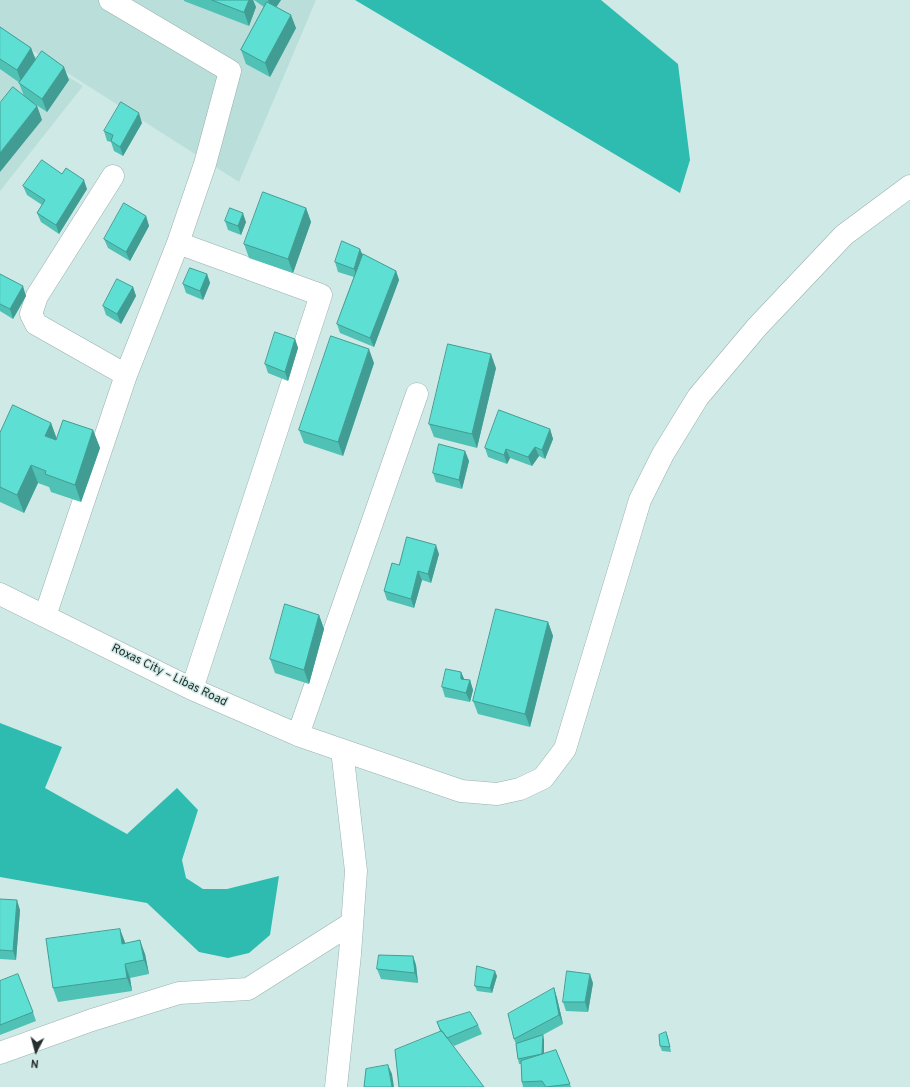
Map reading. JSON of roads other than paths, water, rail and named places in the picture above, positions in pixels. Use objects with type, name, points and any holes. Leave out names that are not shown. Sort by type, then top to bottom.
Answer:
[{"type":"street","points":[[46,616],[126,375],[178,243],[205,164],[230,71],[110,0]]},
{"type":"street","points":[[113,176],[37,296],[31,314],[36,324],[126,375]]},
{"type":"street","name":"Roxas City – Libas Road","points":[[0,594],[192,689],[298,735],[461,791],[497,794],[520,789],[543,778],[565,749],[640,500],[670,441],[698,397],[757,327],[844,235],[910,186]]},
{"type":"street","points":[[178,243],[321,295],[192,689]]},
{"type":"street","points":[[298,735],[417,394]]},
{"type":"street","points":[[336,1087],[356,871],[342,750]]},
{"type":"street","points":[[0,1053],[92,1020],[179,993],[248,989],[352,923]]},
{"type":"water","points":[[355,0],[601,0],[678,64],[690,160],[680,193]]},
{"type":"water","points":[[0,723],[62,747],[45,788],[127,834],[177,788],[198,810],[182,860],[186,878],[203,889],[227,889],[279,876],[270,935],[249,953],[228,958],[199,952],[147,903],[0,877]]}]
